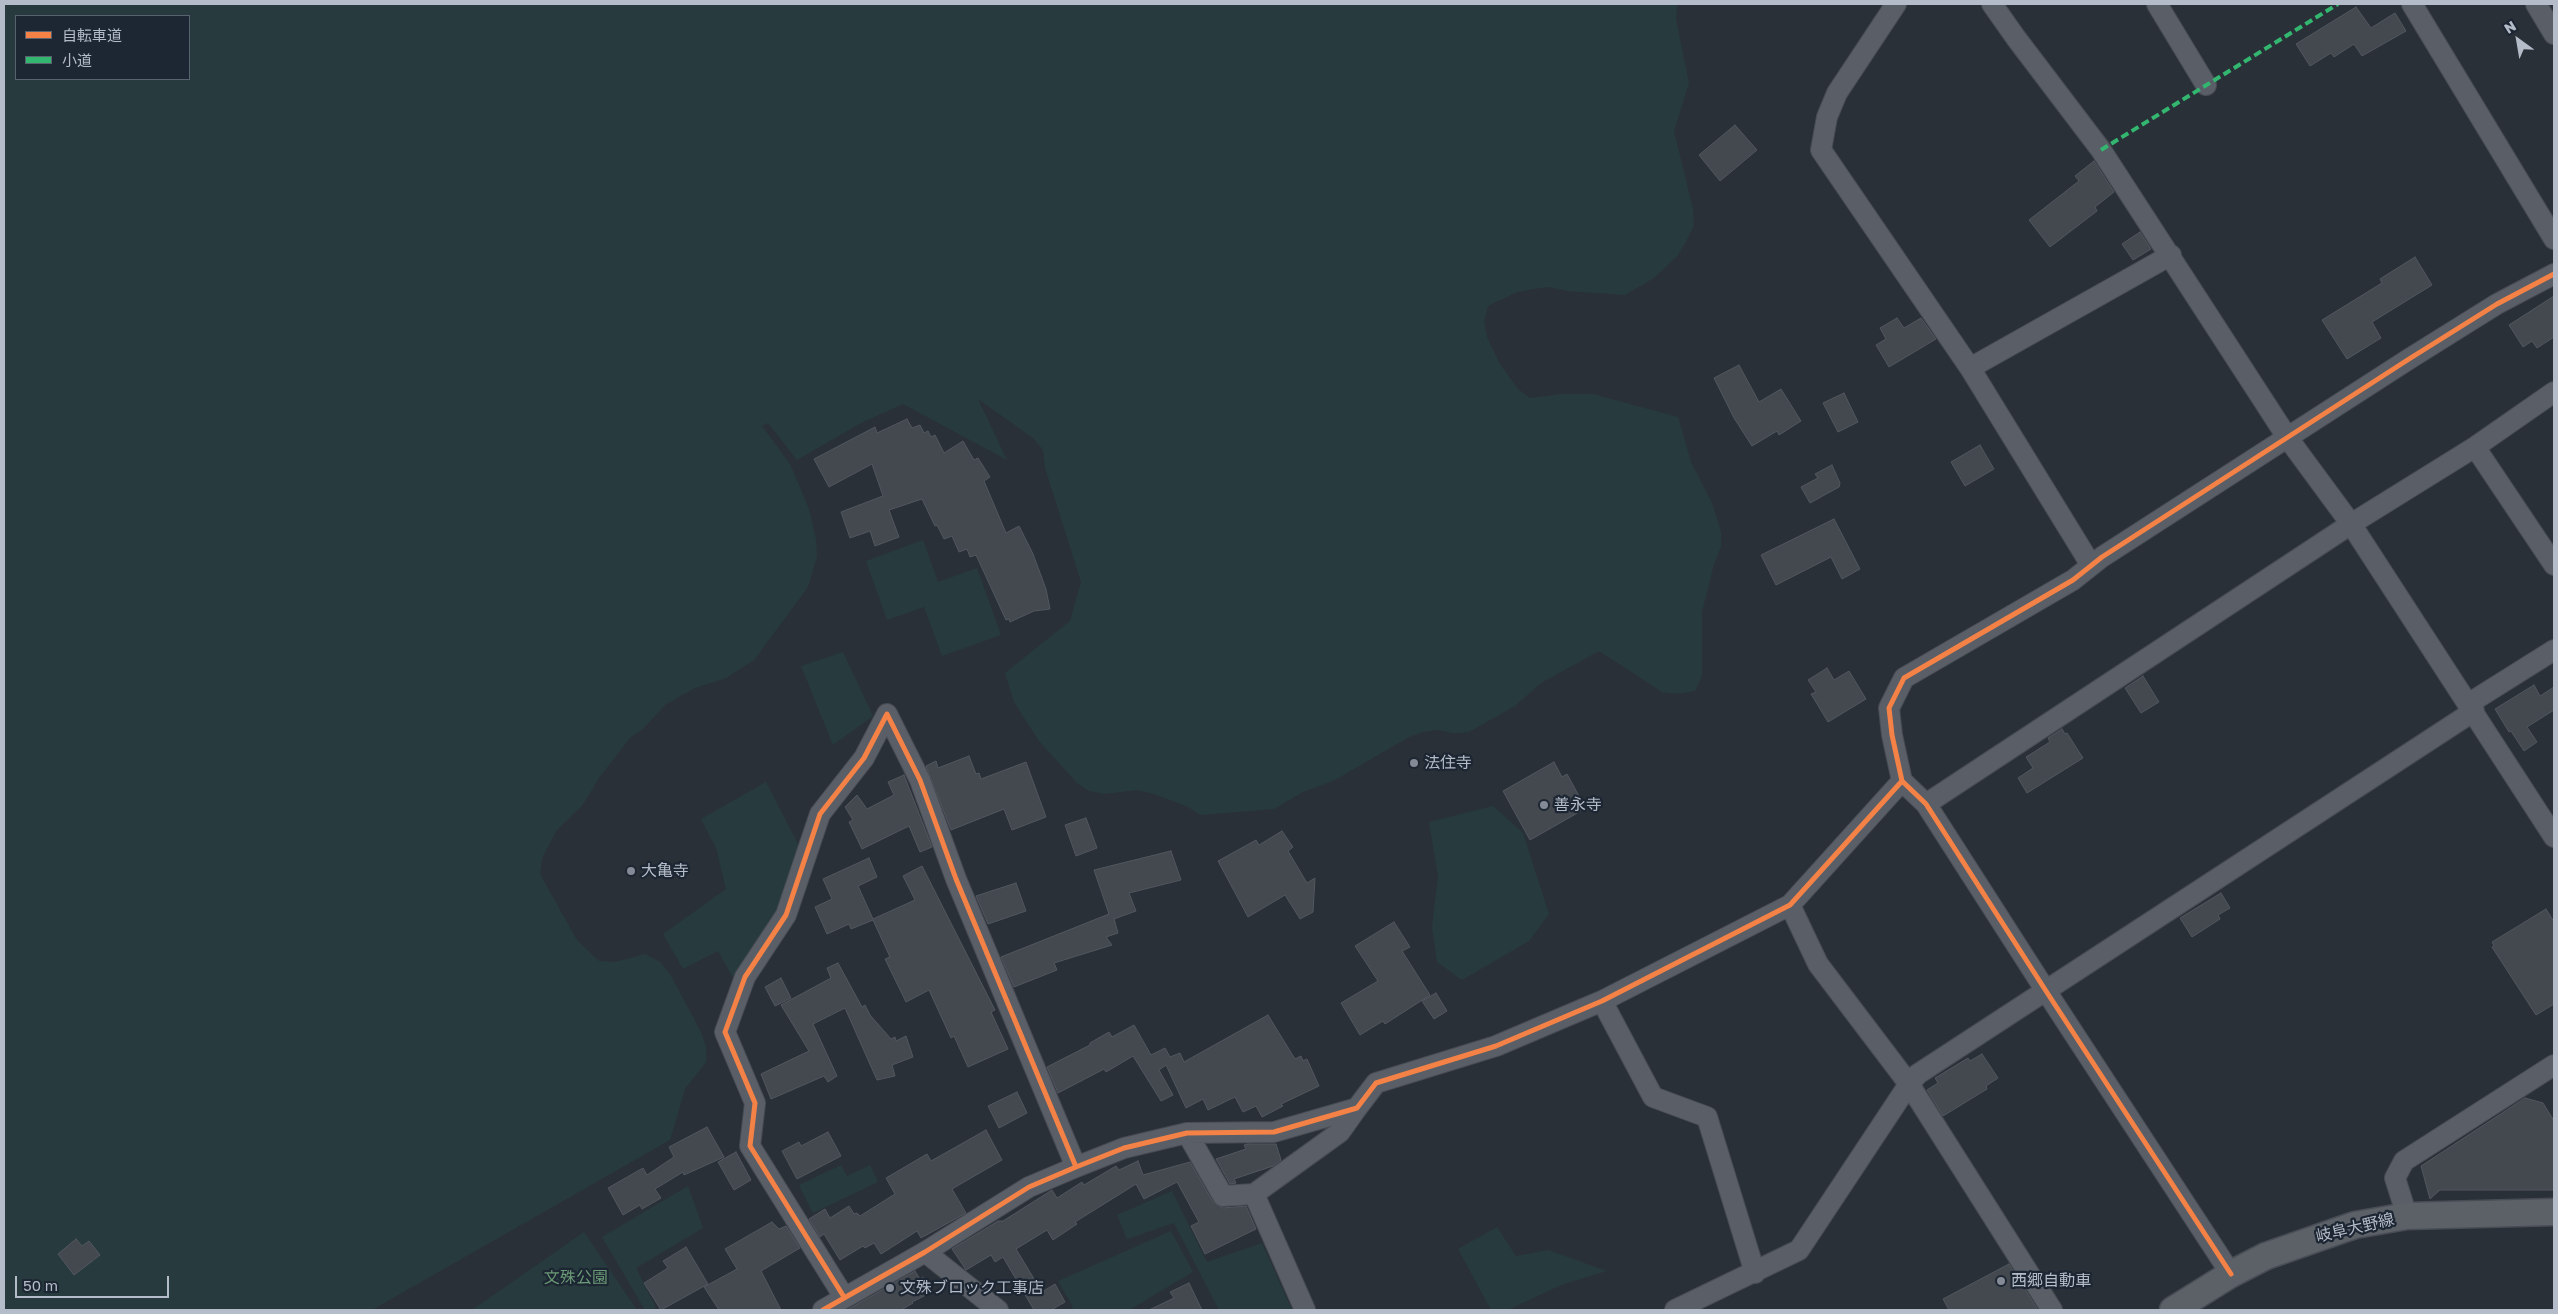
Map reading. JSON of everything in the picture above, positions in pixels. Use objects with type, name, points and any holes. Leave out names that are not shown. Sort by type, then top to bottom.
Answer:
[{"type":"main road","name":"岐阜大野線","points":[[2173,1310],[2232,1274],[2266,1256],[2306,1240],[2355,1224],[2407,1216],[2554,1212]]},
{"type":"street","points":[[1896,4],[1837,93],[1827,117],[1821,150],[1970,368],[2091,565]]},
{"type":"street","points":[[1992,4],[2101,150],[2171,255],[2287,437],[2352,524],[2554,837]]},
{"type":"street","points":[[2158,4],[2206,85]]},
{"type":"street","points":[[2412,4],[2554,239]]},
{"type":"street","points":[[2536,4],[2554,34]]},
{"type":"street","points":[[1970,368],[2171,255]]},
{"type":"street","points":[[2232,1274],[1926,804],[1902,781],[1892,735],[1889,708],[1904,678],[2073,580],[2091,565],[2287,437],[2497,304],[2554,274]]},
{"type":"street","points":[[1926,804],[2352,524],[2475,447],[2554,392]]},
{"type":"street","points":[[2475,447],[2554,565]]},
{"type":"street","points":[[1676,1310],[1799,1250],[1909,1084],[1918,1074],[2471,708],[2554,650]]},
{"type":"street","points":[[844,1297],[750,1146],[755,1103],[725,1032],[744,977],[786,914],[820,814],[864,758],[887,714],[920,780],[956,879],[1076,1167]]},
{"type":"street","points":[[1187,1133],[1223,1196],[1254,1194],[1340,1132],[1376,1083],[1496,1046],[1602,1001],[1790,905],[1902,781]]},
{"type":"street","points":[[1790,905],[1818,964],[1909,1084],[2052,1310]]},
{"type":"street","points":[[1602,1001],[1653,1097],[1707,1117],[1755,1273]]},
{"type":"street","points":[[2407,1216],[2396,1178],[2404,1161],[2554,1065]]},
{"type":"street","points":[[823,1310],[925,1252],[1029,1187],[1124,1148],[1187,1133],[1274,1132],[1357,1108]]},
{"type":"street","points":[[1254,1194],[1305,1310]]},
{"type":"street","points":[[925,1252],[998,1310]]},
{"type":"green space","points":[[4,4],[1677,4],[1676,19],[1689,83],[1674,131],[1693,209],[1694,225],[1686,242],[1677,256],[1654,278],[1625,295],[1567,291],[1550,287],[1517,292],[1488,306],[1484,322],[1487,337],[1500,364],[1518,389],[1530,398],[1561,394],[1593,394],[1678,417],[1691,462],[1712,503],[1721,532],[1721,547],[1714,564],[1702,612],[1702,676],[1695,691],[1678,694],[1662,692],[1599,651],[1541,683],[1515,706],[1469,732],[1454,733],[1438,730],[1423,732],[1409,737],[1335,780],[1303,792],[1274,809],[1201,815],[1186,806],[1137,790],[1105,794],[1089,791],[1077,783],[1039,741],[1014,702],[1005,673],[1070,621],[1081,582],[1045,468],[1043,450],[1033,438],[978,399],[1007,460],[903,404],[861,423],[797,460],[768,423],[762,426],[790,464],[809,509],[816,539],[817,556],[808,587],[754,660],[726,678],[695,688],[665,705],[643,729],[630,738],[599,778],[582,806],[557,830],[542,858],[540,874],[577,940],[599,961],[615,962],[645,954],[660,962],[670,974],[701,1032],[706,1047],[706,1062],[685,1089],[670,1140],[372,1310],[4,1310]]},
{"type":"green space","points":[[923,540],[938,582],[977,568],[1001,635],[942,656],[924,607],[887,620],[866,561]]},
{"type":"green space","points":[[843,652],[873,716],[833,745],[801,666]]},
{"type":"green space","points":[[766,782],[802,852],[787,898],[735,981],[718,951],[683,969],[663,934],[726,889],[716,848],[701,819]]},
{"type":"green space","points":[[1493,806],[1523,833],[1549,914],[1529,941],[1462,980],[1437,962],[1432,927],[1438,875],[1429,822]]},
{"type":"green space","points":[[841,1165],[847,1176],[870,1165],[878,1182],[813,1213],[799,1185]]},
{"type":"green space","points":[[688,1186],[703,1228],[636,1268],[656,1308],[645,1310],[602,1237]]},
{"type":"green space","points":[[1172,1191],[1207,1262],[1262,1243],[1292,1310],[1219,1310],[1174,1223],[1127,1239],[1117,1215]]},
{"type":"green space","points":[[1497,1227],[1516,1256],[1548,1250],[1607,1271],[1561,1285],[1508,1310],[1491,1310],[1458,1249]]},
{"type":"green space","points":[[1171,1231],[1193,1272],[1129,1310],[1068,1310],[1073,1307],[1058,1281]]},
{"type":"green space","name":"文殊公園","points":[[584,1232],[637,1310],[472,1310]]},
{"type":"building","points":[[2356,7],[2371,28],[2395,13],[2406,31],[2362,56],[2354,44],[2334,57],[2331,53],[2310,66],[2296,44]]},
{"type":"building","points":[[1735,125],[1757,150],[1720,181],[1699,155]]},
{"type":"building","points":[[2094,161],[2114,192],[2095,207],[2097,211],[2050,247],[2029,220],[2079,181],[2075,176]]},
{"type":"building","points":[[2140,232],[2151,249],[2133,260],[2122,244]]},
{"type":"building","points":[[2415,257],[2432,285],[2372,322],[2381,338],[2347,359],[2322,320],[2382,283],[2380,279]]},
{"type":"building","points":[[2554,296],[2554,337],[2537,348],[2532,341],[2523,347],[2509,325]]},
{"type":"building","points":[[1897,318],[1904,328],[1921,318],[1936,339],[1889,367],[1876,345],[1886,339],[1880,328]]},
{"type":"building","points":[[1739,365],[1759,402],[1781,389],[1801,421],[1779,435],[1777,431],[1752,446],[1734,418],[1714,378]]},
{"type":"building","points":[[1844,393],[1858,422],[1838,432],[1823,403]]},
{"type":"building","points":[[907,419],[912,428],[920,425],[924,433],[928,431],[931,437],[935,435],[944,453],[963,441],[974,460],[978,458],[990,477],[984,481],[1006,533],[1019,526],[1033,554],[1046,589],[1050,609],[1034,611],[1010,622],[1009,619],[1006,620],[976,555],[970,557],[967,549],[959,552],[952,536],[944,539],[937,525],[935,526],[922,499],[889,510],[899,537],[875,546],[870,531],[850,538],[841,512],[883,496],[872,464],[829,487],[814,459],[875,427],[877,433]]},
{"type":"building","points":[[1980,445],[1994,469],[1965,486],[1951,462]]},
{"type":"building","points":[[1832,465],[1840,483],[1839,487],[1810,503],[1801,487],[1818,478],[1815,474]]},
{"type":"building","points":[[1834,519],[1860,569],[1842,579],[1831,557],[1776,585],[1761,555]]},
{"type":"building","points":[[1827,668],[1834,680],[1849,671],[1866,699],[1828,722],[1811,694],[1816,692],[1808,680]]},
{"type":"building","points":[[2143,676],[2159,702],[2141,713],[2125,688]]},
{"type":"building","points":[[2534,685],[2540,696],[2554,687],[2554,710],[2527,727],[2537,742],[2524,751],[2511,731],[2509,732],[2495,709]]},
{"type":"building","points":[[2062,729],[2065,734],[2067,733],[2083,758],[2027,793],[2018,778],[2033,768],[2026,757],[2050,742],[2048,738]]},
{"type":"building","points":[[969,756],[976,774],[979,773],[981,779],[1026,762],[1046,817],[1012,830],[1004,809],[951,830],[926,766],[936,761],[938,768]]},
{"type":"building","name":"善永寺","points":[[1554,762],[1562,777],[1567,774],[1579,796],[1574,799],[1581,811],[1530,840],[1503,791]]},
{"type":"building","points":[[904,775],[932,847],[920,852],[909,826],[862,849],[849,822],[853,820],[845,807],[857,795],[867,809],[894,795],[888,782]]},
{"type":"building","points":[[1086,818],[1097,848],[1076,856],[1065,825]]},
{"type":"building","points":[[1282,831],[1293,847],[1288,851],[1307,883],[1315,878],[1313,912],[1300,919],[1285,895],[1248,917],[1218,861],[1256,840],[1259,845]]},
{"type":"building","points":[[1171,851],[1181,880],[1129,893],[1136,911],[1114,919],[1118,933],[1106,937],[1112,945],[1054,963],[1057,970],[1014,987],[1001,957],[1109,914],[1094,870]]},
{"type":"building","points":[[869,858],[877,877],[858,886],[873,919],[915,900],[903,876],[922,866],[995,1010],[991,1012],[1008,1049],[968,1067],[954,1036],[951,1038],[929,990],[906,1002],[885,959],[890,957],[873,920],[851,929],[849,924],[827,934],[815,907],[832,899],[823,879]]},
{"type":"building","points":[[1016,883],[1026,911],[988,924],[976,896]]},
{"type":"building","points":[[2221,893],[2230,908],[2218,915],[2220,919],[2192,937],[2180,918]]},
{"type":"building","points":[[2546,909],[2554,922],[2554,1004],[2536,1015],[2492,947],[2494,946],[2492,942]]},
{"type":"building","points":[[1394,922],[1410,947],[1402,951],[1430,995],[1385,1024],[1383,1021],[1360,1035],[1341,1003],[1378,981],[1355,946]]},
{"type":"building","points":[[838,963],[862,1007],[865,1005],[870,1015],[891,1039],[895,1037],[896,1041],[906,1036],[913,1057],[892,1065],[895,1076],[877,1080],[845,1008],[813,1024],[837,1076],[828,1082],[824,1076],[771,1099],[761,1074],[809,1051],[781,1005],[831,978],[827,968]]},
{"type":"building","points":[[781,978],[791,998],[775,1006],[765,987]]},
{"type":"building","points":[[1436,993],[1447,1011],[1434,1019],[1422,1001]]},
{"type":"building","points":[[1268,1015],[1295,1059],[1301,1056],[1303,1061],[1307,1059],[1319,1086],[1281,1104],[1283,1106],[1262,1117],[1256,1106],[1243,1112],[1235,1097],[1208,1110],[1203,1099],[1186,1108],[1166,1065],[1159,1070],[1173,1095],[1161,1101],[1133,1056],[1106,1072],[1104,1069],[1058,1093],[1047,1067],[1090,1045],[1090,1043],[1109,1032],[1112,1037],[1134,1025],[1151,1055],[1165,1048],[1170,1057],[1180,1053],[1184,1062]]},
{"type":"building","points":[[1982,1054],[1998,1078],[1986,1086],[1987,1089],[1943,1116],[1927,1090],[1938,1083],[1935,1078],[1968,1058],[1970,1061]]},
{"type":"building","points":[[1017,1092],[1027,1113],[999,1128],[988,1106]]},
{"type":"building","points":[[2525,1098],[2543,1103],[2554,1121],[2554,1190],[2440,1190],[2430,1199],[2421,1166]]},
{"type":"building","points":[[707,1127],[724,1157],[684,1175],[683,1172],[655,1189],[661,1198],[642,1209],[640,1205],[623,1215],[608,1188],[643,1168],[647,1175],[674,1157],[669,1147]]},
{"type":"building","points":[[986,1130],[1002,1160],[952,1189],[966,1213],[921,1238],[917,1231],[881,1254],[874,1243],[865,1248],[863,1246],[840,1260],[824,1234],[820,1237],[809,1219],[825,1209],[830,1218],[849,1206],[854,1214],[857,1213],[860,1216],[895,1194],[886,1178],[927,1154],[931,1161]]},
{"type":"building","points":[[828,1132],[841,1156],[797,1179],[782,1151],[799,1142],[801,1146]]},
{"type":"building","points":[[1276,1144],[1281,1160],[1273,1166],[1234,1179],[1236,1183],[1230,1184],[1216,1159],[1246,1149],[1244,1145]]},
{"type":"building","points":[[736,1152],[751,1180],[734,1190],[718,1162]]},
{"type":"building","points":[[1138,1161],[1143,1175],[1190,1162],[1213,1202],[1223,1208],[1246,1206],[1256,1229],[1205,1254],[1191,1226],[1199,1222],[1177,1182],[1144,1199],[1136,1184],[1075,1222],[1077,1224],[1053,1240],[1047,1230],[1016,1249],[1042,1292],[1055,1284],[1065,1302],[1051,1310],[1034,1310],[1003,1257],[995,1262],[991,1255],[966,1270],[952,1249],[998,1221],[1003,1221],[1052,1190],[1057,1198],[1082,1182],[1084,1185],[1116,1166],[1119,1170]]},
{"type":"building","points":[[772,1222],[779,1229],[786,1226],[800,1248],[761,1271],[781,1310],[719,1310],[704,1287],[737,1269],[725,1249]]},
{"type":"building","points":[[76,1239],[82,1246],[89,1241],[100,1255],[74,1275],[58,1254]]},
{"type":"building","points":[[686,1247],[708,1284],[661,1310],[644,1283],[668,1268],[663,1261]]},
{"type":"building","name":"西郷自動車","points":[[2009,1264],[2038,1310],[1949,1310],[1943,1299]]},
{"type":"building","points":[[915,1271],[920,1279],[923,1277],[932,1292],[901,1310],[847,1310]]},
{"type":"building","points":[[1189,1283],[1202,1310],[1149,1310],[1174,1298],[1170,1292]]},
{"type":"marked path","points":[[2101,150],[2338,4]]},
{"type":"cycle path","points":[[2231,1274],[1926,804],[1902,781],[1892,735],[1889,708],[1904,678],[2073,580],[2102,557],[2409,359],[2497,304],[2554,274]]},
{"type":"cycle path","points":[[844,1297],[750,1146],[755,1103],[725,1032],[745,977],[786,915],[820,814],[864,758],[887,714],[920,780],[956,879],[1076,1167]]},
{"type":"cycle path","points":[[823,1310],[925,1252],[1029,1187],[1076,1167],[1124,1148],[1187,1133],[1274,1132],[1357,1108],[1376,1083],[1496,1046],[1602,1001],[1790,905],[1902,781]]},
{"type":"place","name":"法住寺","points":[[1414,763]]},
{"type":"place","name":"善永寺","points":[[1544,805]]},
{"type":"place","name":"大亀寺","points":[[631,871]]},
{"type":"place","name":"西郷自動車","points":[[2001,1281]]},
{"type":"place","name":"文殊ブロック工事店","points":[[890,1288]]}]
